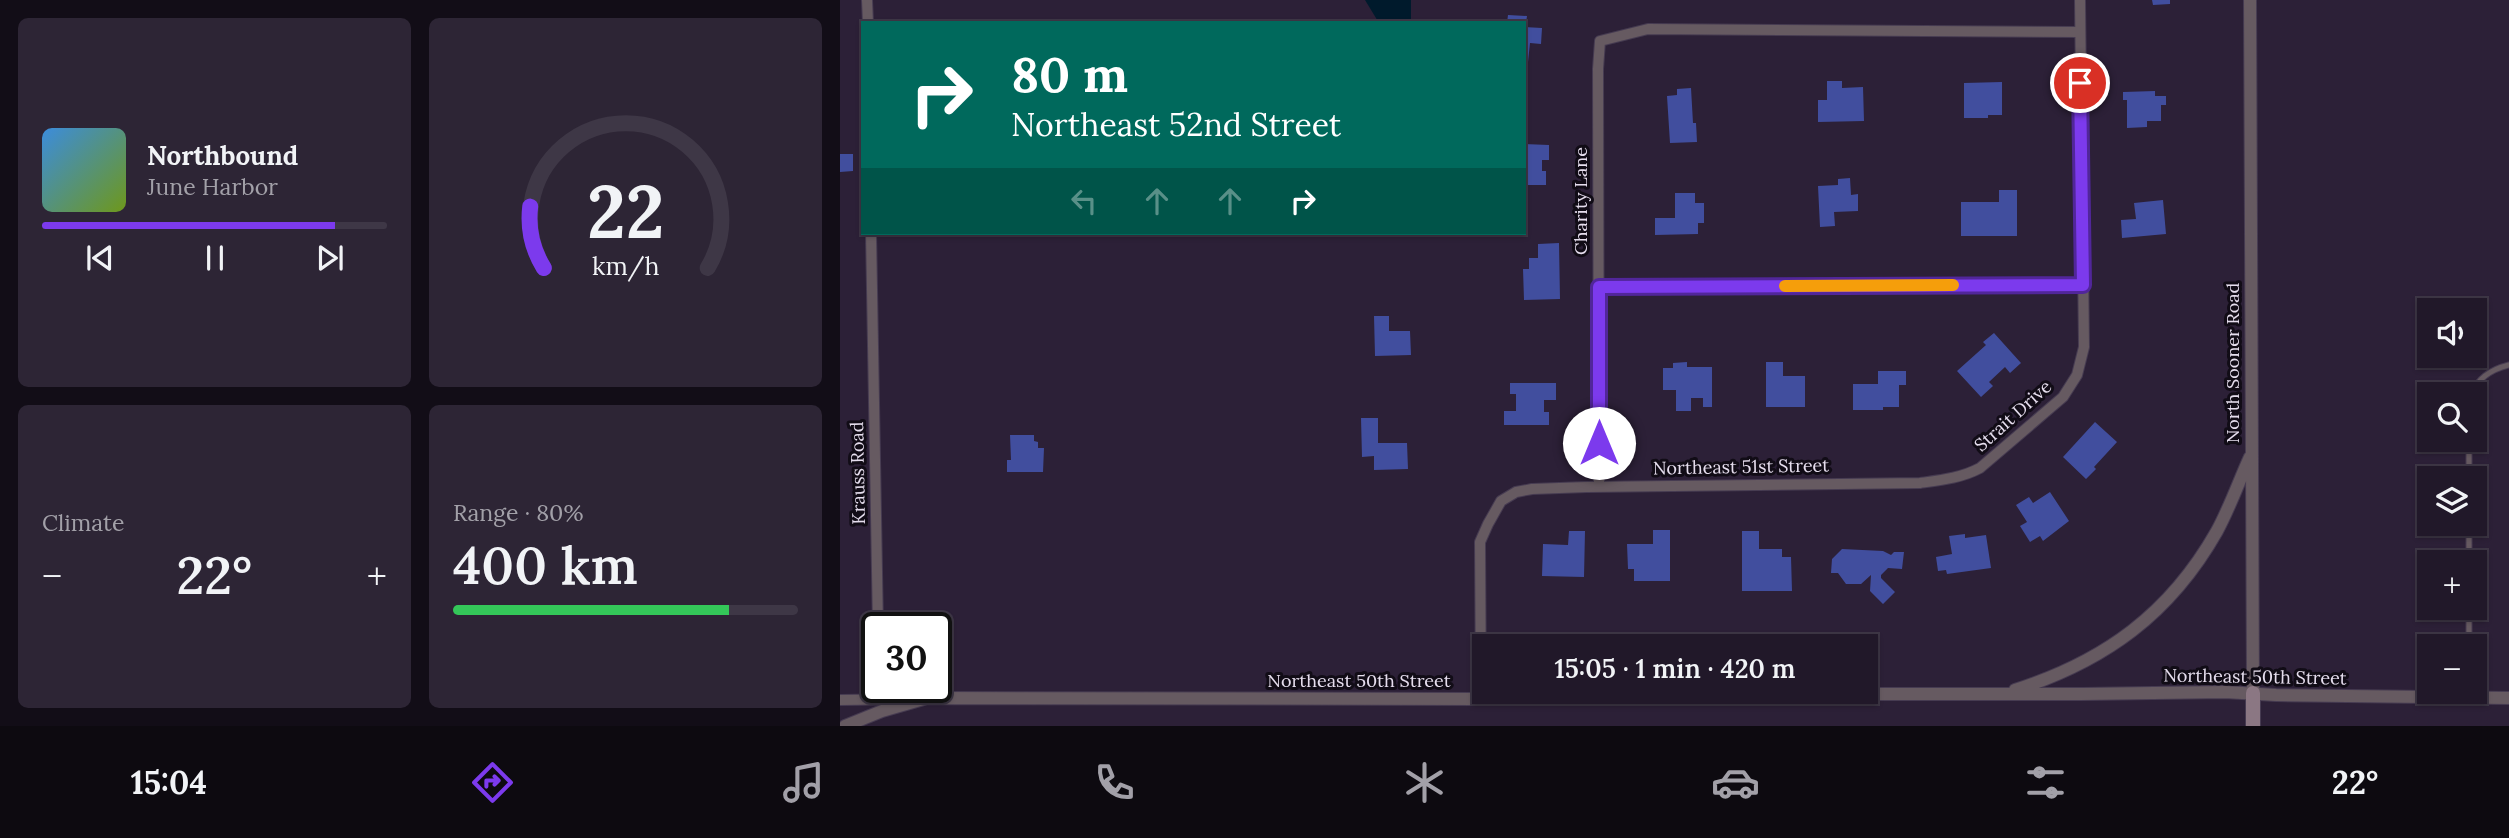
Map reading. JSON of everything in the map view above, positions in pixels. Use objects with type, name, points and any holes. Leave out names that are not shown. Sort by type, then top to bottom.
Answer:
[{"type":"main road","name":"North Sooner Road","points":[[2253,693],[2253,726]]},
{"type":"street","points":[[867,0],[868,21]]},
{"type":"street","name":"Strait Drive","points":[[1966,475],[1993,459],[2052,408],[2077,375],[2084,347],[2080,0]]},
{"type":"street","name":"North Sooner Road","points":[[2250,0],[2253,693]]},
{"type":"street","name":"Charity Lane","points":[[1599,487],[1600,41],[1648,29],[2080,32]]},
{"type":"street","name":"Krauss Road","points":[[871,235],[878,612]]},
{"type":"street","points":[[1599,287],[2083,285]]},
{"type":"street","name":"Northeast 50th Street","points":[[2001,695],[2045,681],[2111,648],[2146,621],[2172,596],[2204,552],[2253,452]]},
{"type":"street","name":"Northeast 51st Street","points":[[1481,634],[1480,542],[1501,501],[1516,492],[1599,487],[1920,483],[1966,475]]},
{"type":"street","name":"Northeast 50th Street","points":[[1878,694],[2417,695]]},
{"type":"street","name":"Northeast 50th Street","points":[[2487,696],[2509,698]]},
{"type":"street","name":"Northeast 50th Street","points":[[952,698],[1472,699]]},
{"type":"street","name":"Northeast 50th Street","points":[[840,700],[861,700]]},
{"type":"street","name":"Northeast 50th Street","points":[[845,726],[910,703]]},
{"type":"lane","points":[[2479,382],[2497,368],[2509,365]]},
{"type":"water","points":[[1365,0],[1411,0],[1411,21],[1378,21]]},
{"type":"building","points":[[2152,0],[2170,0],[2170,4],[2153,5]]},
{"type":"building","points":[[1508,15],[1527,16],[1526,23],[1507,21]]},
{"type":"building","points":[[1526,27],[1542,28],[1541,44],[1530,43],[1528,62]]},
{"type":"building","points":[[1827,81],[1842,81],[1842,88],[1863,87],[1864,121],[1818,122],[1818,100],[1827,100]]},
{"type":"building","points":[[2002,82],[2002,115],[1964,118],[1964,83]]},
{"type":"building","points":[[1691,88],[1697,142],[1670,143],[1667,96],[1677,95],[1677,89]]},
{"type":"building","points":[[2155,91],[2155,96],[2166,96],[2166,105],[2161,105],[2161,121],[2147,121],[2147,127],[2127,128],[2127,100],[2123,100],[2123,92]]},
{"type":"building","points":[[1526,144],[1549,145],[1549,160],[1542,160],[1542,171],[1546,171],[1546,185],[1526,185]]},
{"type":"building","points":[[840,154],[853,154],[853,171],[840,172]]},
{"type":"building","points":[[1850,178],[1851,195],[1858,194],[1858,211],[1834,212],[1835,226],[1820,227],[1818,186],[1838,185],[1838,179]]},
{"type":"building","points":[[1999,190],[2017,190],[2017,236],[1961,236],[1961,202],[1999,202]]},
{"type":"building","points":[[1675,193],[1695,193],[1695,203],[1704,203],[1704,223],[1698,223],[1698,234],[1655,235],[1655,218],[1675,218]]},
{"type":"building","points":[[2163,200],[2166,234],[2122,238],[2121,220],[2136,219],[2134,203]]},
{"type":"building","points":[[1559,243],[1560,299],[1524,300],[1523,269],[1529,269],[1529,258],[1538,258],[1538,244]]},
{"type":"building","points":[[1374,316],[1389,316],[1389,331],[1410,331],[1411,355],[1375,356]]},
{"type":"building","points":[[1994,333],[2021,363],[2010,373],[2005,367],[1989,382],[1993,386],[1981,397],[1957,371],[1986,345],[1983,342]]},
{"type":"building","points":[[1687,362],[1687,367],[1712,367],[1712,407],[1703,407],[1703,398],[1691,398],[1691,411],[1676,411],[1676,390],[1663,390],[1663,368],[1673,368],[1673,363]]},
{"type":"building","points":[[1766,362],[1783,362],[1783,376],[1805,376],[1805,407],[1766,407]]},
{"type":"building","points":[[1878,371],[1906,371],[1906,385],[1899,385],[1899,407],[1853,410],[1853,384],[1878,384]]},
{"type":"building","points":[[1510,383],[1556,383],[1556,400],[1544,400],[1544,412],[1549,412],[1549,425],[1504,425],[1504,411],[1516,411],[1516,394],[1510,394]]},
{"type":"building","points":[[1361,418],[1378,418],[1378,443],[1407,443],[1408,469],[1374,470],[1374,456],[1362,457]]},
{"type":"building","points":[[2095,422],[2117,442],[2086,479],[2063,457]]},
{"type":"building","points":[[1010,435],[1034,435],[1038,448],[1044,448],[1043,472],[1007,472],[1007,460],[1011,460]]},
{"type":"building","points":[[2050,492],[2069,521],[2043,541],[2040,536],[2030,542],[2020,526],[2027,522],[2016,505],[2029,497],[2033,503]]},
{"type":"building","points":[[1653,530],[1670,530],[1670,581],[1634,581],[1634,569],[1628,569],[1627,544],[1653,544]]},
{"type":"building","points":[[1569,531],[1585,531],[1584,577],[1542,576],[1543,544],[1568,545]]},
{"type":"building","points":[[1742,531],[1759,531],[1759,549],[1782,549],[1782,557],[1791,557],[1792,591],[1742,591]]},
{"type":"building","points":[[1965,534],[1965,538],[1986,535],[1991,568],[1947,574],[1946,570],[1938,571],[1936,557],[1952,554],[1949,536]]},
{"type":"building","points":[[1842,549],[1883,551],[1891,555],[1894,552],[1904,552],[1902,569],[1888,568],[1881,575],[1895,592],[1883,604],[1870,591],[1871,575],[1861,584],[1846,584],[1838,573],[1831,573],[1832,559]]},
{"type":"slow traffic","points":[[1785,286],[1953,285]]},
{"type":"route","points":[[1599,443],[1599,287],[2083,285],[2080,83]]}]
